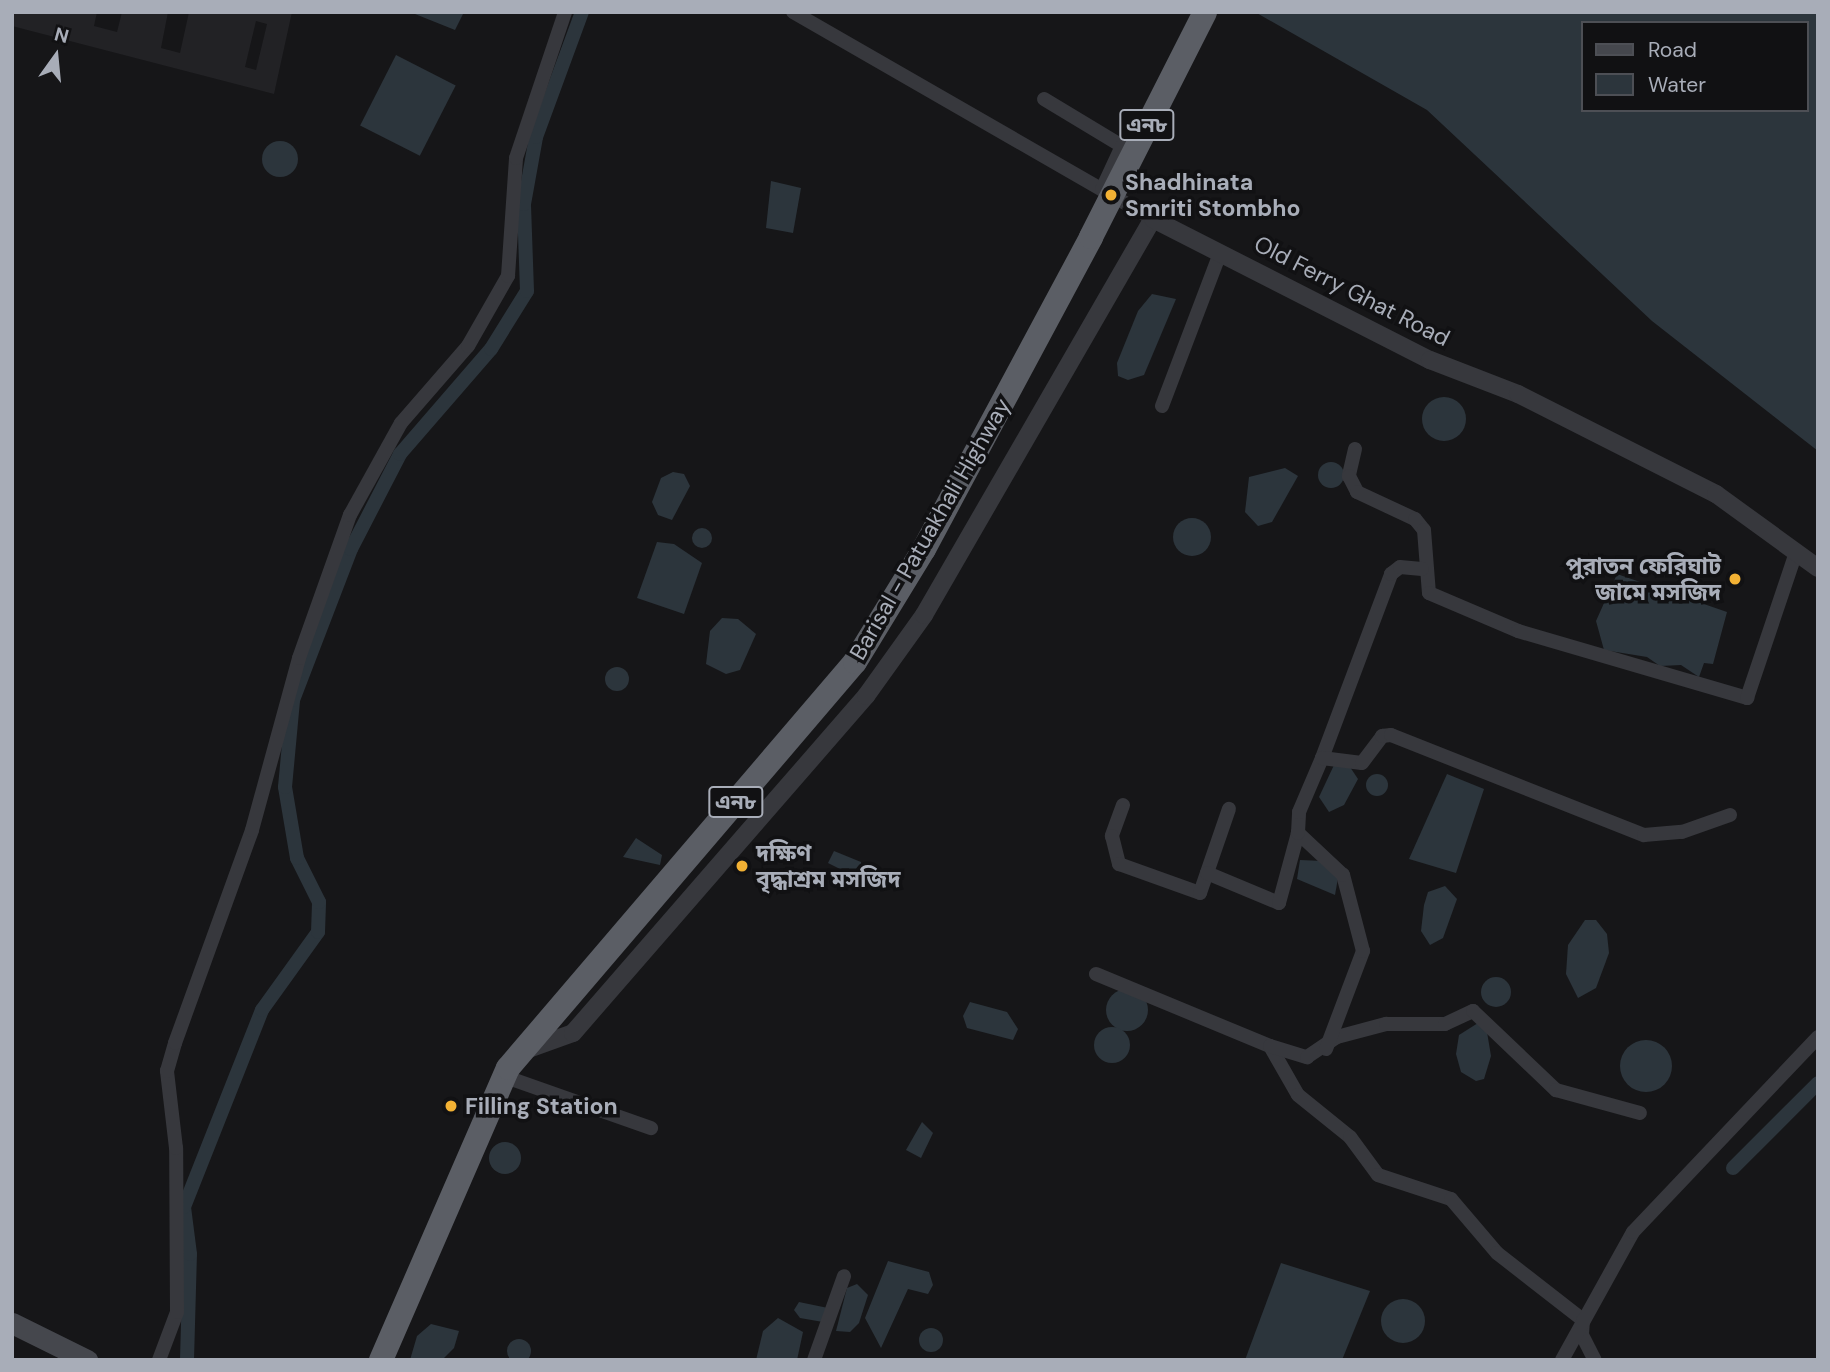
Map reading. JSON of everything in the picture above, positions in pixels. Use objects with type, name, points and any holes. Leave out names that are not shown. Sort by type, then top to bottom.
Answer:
[{"type":"highway","name":"Barisal - Patuakhali Highway","points":[[381,1360],[503,1076],[520,1052],[856,662],[924,550],[1091,237],[1205,12]]},
{"type":"main road","points":[[12,1323],[87,1360]]},
{"type":"street","points":[[159,1360],[177,1312],[176,1148],[167,1071],[175,1043],[251,830],[299,658],[350,515],[401,422],[468,346],[509,276],[516,158],[565,12]]},
{"type":"street","name":"Old Ferry Ghat Road","points":[[793,12],[1153,219],[1716,494],[1818,568]]},
{"type":"street","points":[[1044,99],[1122,146],[1102,189]]},
{"type":"street","points":[[520,1052],[573,1033],[880,677],[924,615],[1153,219]]},
{"type":"street","points":[[1162,406],[1220,253]]},
{"type":"street","points":[[1355,449],[1352,486],[1415,519],[1424,530],[1422,569],[1429,593],[1518,631],[1747,698],[1796,552]]},
{"type":"street","points":[[1207,873],[1279,903],[1298,833],[1299,812],[1391,574],[1400,567],[1422,569]]},
{"type":"street","points":[[1322,758],[1362,763],[1382,736],[1391,735],[1644,835],[1682,832],[1730,815]]},
{"type":"street","points":[[1123,805],[1112,836],[1119,864],[1200,893],[1230,809]]},
{"type":"street","points":[[1298,833],[1343,875],[1363,951],[1326,1049]]},
{"type":"street","points":[[1096,974],[1270,1046],[1307,1057],[1326,1049],[1336,1037],[1386,1024],[1445,1024],[1473,1011],[1556,1090],[1640,1113]]},
{"type":"street","points":[[1562,1360],[1633,1232],[1818,1037]]},
{"type":"street","points":[[1270,1046],[1298,1094],[1350,1137],[1378,1175],[1451,1199],[1497,1253],[1583,1320]]},
{"type":"street","points":[[503,1076],[651,1128]]},
{"type":"street","points":[[814,1360],[844,1276]]},
{"type":"street","points":[[1583,1320],[1582,1335],[1595,1360]]},
{"type":"shaded area","points":[[12,12],[97,12],[94,26],[117,32],[122,12],[168,12],[161,48],[180,53],[189,12],[292,12],[274,94],[12,26]],"holes":[[[256,21],[267,24],[256,70],[245,67]]]},
{"type":"water","points":[[410,12],[464,12],[455,30]]},
{"type":"water","points":[[1255,12],[1818,12],[1818,451],[1652,321],[1427,110]]},
{"type":"water","points":[[396,55],[456,85],[420,156],[360,125]]},
{"type":"water","points":[[280,141],[292,147],[298,159],[292,171],[280,177],[268,171],[262,159],[268,147]]},
{"type":"water","points":[[771,181],[801,188],[793,233],[766,228]]},
{"type":"water","points":[[1152,294],[1176,299],[1144,375],[1128,380],[1118,376],[1117,363],[1138,311]]},
{"type":"water","points":[[1444,397],[1459,404],[1466,419],[1459,434],[1444,441],[1429,434],[1422,419],[1429,404]]},
{"type":"water","points":[[1331,462],[1340,466],[1344,475],[1340,484],[1331,488],[1322,484],[1318,475],[1322,466]]},
{"type":"water","points":[[1285,468],[1298,476],[1272,522],[1258,526],[1245,512],[1249,477]]},
{"type":"water","points":[[673,472],[684,474],[690,486],[672,520],[658,515],[652,502],[661,478]]},
{"type":"water","points":[[1192,518],[1206,523],[1211,537],[1206,551],[1192,556],[1178,551],[1173,537],[1178,523]]},
{"type":"water","points":[[702,528],[709,531],[712,538],[709,545],[702,548],[695,545],[692,538],[695,531]]},
{"type":"water","points":[[657,542],[674,544],[702,563],[684,614],[637,598]]},
{"type":"water","points":[[1617,574],[1727,612],[1713,664],[1704,663],[1699,677],[1681,665],[1660,666],[1647,657],[1604,650],[1596,621]]},
{"type":"water","points":[[722,618],[738,619],[756,634],[740,670],[726,674],[706,664],[710,631]]},
{"type":"water","points":[[617,667],[625,671],[629,679],[625,687],[617,691],[609,687],[605,679],[609,671]]},
{"type":"water","points":[[1334,765],[1350,767],[1358,779],[1344,805],[1329,812],[1319,797]]},
{"type":"water","points":[[1377,774],[1385,777],[1388,785],[1385,793],[1377,796],[1369,793],[1366,785],[1369,777]]},
{"type":"water","points":[[1447,774],[1484,789],[1456,873],[1409,859]]},
{"type":"water","points":[[636,838],[662,855],[660,865],[623,857]]},
{"type":"water","points":[[834,851],[861,862],[862,869],[854,876],[828,863]]},
{"type":"water","points":[[1300,860],[1323,861],[1338,878],[1335,895],[1297,879]]},
{"type":"water","points":[[1445,886],[1457,899],[1443,938],[1430,945],[1421,931],[1424,905],[1428,892]]},
{"type":"water","points":[[1585,920],[1596,920],[1607,934],[1609,953],[1596,988],[1578,998],[1566,974],[1568,945]]},
{"type":"water","points":[[1496,977],[1507,981],[1511,992],[1507,1003],[1496,1007],[1485,1003],[1481,992],[1485,981]]},
{"type":"water","points":[[1127,989],[1142,995],[1148,1010],[1142,1025],[1127,1031],[1112,1025],[1106,1010],[1112,995]]},
{"type":"water","points":[[970,1002],[1007,1012],[1018,1029],[1013,1040],[967,1028],[963,1016]]},
{"type":"water","points":[[1478,1023],[1486,1026],[1491,1056],[1484,1079],[1476,1081],[1461,1072],[1456,1054],[1459,1035]]},
{"type":"water","points":[[1112,1027],[1124,1033],[1130,1045],[1124,1057],[1112,1063],[1100,1057],[1094,1045],[1100,1033]]},
{"type":"water","points":[[1646,1040],[1665,1047],[1672,1066],[1665,1085],[1646,1092],[1627,1085],[1620,1066],[1627,1047]]},
{"type":"water","points":[[922,1122],[933,1133],[921,1158],[906,1150]]},
{"type":"water","points":[[505,1142],[516,1147],[521,1158],[516,1169],[505,1174],[494,1169],[489,1158],[494,1147]]},
{"type":"water","points":[[888,1261],[929,1272],[933,1285],[928,1294],[908,1289],[881,1348],[865,1318]]},
{"type":"water","points":[[1281,1263],[1370,1291],[1342,1360],[1245,1360]]},
{"type":"water","points":[[857,1284],[868,1295],[859,1323],[850,1332],[836,1331],[847,1288]]},
{"type":"water","points":[[1403,1299],[1418,1306],[1425,1321],[1418,1336],[1403,1343],[1388,1336],[1381,1321],[1388,1306]]},
{"type":"water","points":[[799,1302],[828,1308],[823,1322],[800,1318],[794,1310]]},
{"type":"water","points":[[778,1318],[803,1332],[797,1360],[756,1360],[763,1331]]},
{"type":"water","points":[[431,1324],[459,1331],[454,1348],[442,1360],[410,1360],[417,1336]]},
{"type":"water","points":[[931,1328],[939,1332],[943,1340],[939,1348],[931,1352],[923,1348],[919,1340],[923,1332]]},
{"type":"water","points":[[519,1339],[528,1342],[531,1351],[528,1360],[519,1363],[510,1360],[507,1351],[510,1342]]},
{"type":"waterway","points":[[187,1360],[190,1254],[184,1207],[262,1010],[318,932],[319,902],[297,858],[285,787],[293,700],[351,549],[400,454],[491,349],[527,291],[524,204],[536,137],[582,12]]},
{"type":"waterway","points":[[1733,1168],[1818,1083]]},
{"type":"place","name":"Shadhinata Smriti Stombho","points":[[1111,195]]},
{"type":"place","name":"পুরাতন ফেরিঘাট জামে মসজিদ","points":[[1735,579]]},
{"type":"place","name":"দক্ষিণ বৃদ্ধাশ্রম মসজিদ","points":[[742,866]]},
{"type":"place","name":"Filling Station","points":[[451,1106]]}]
